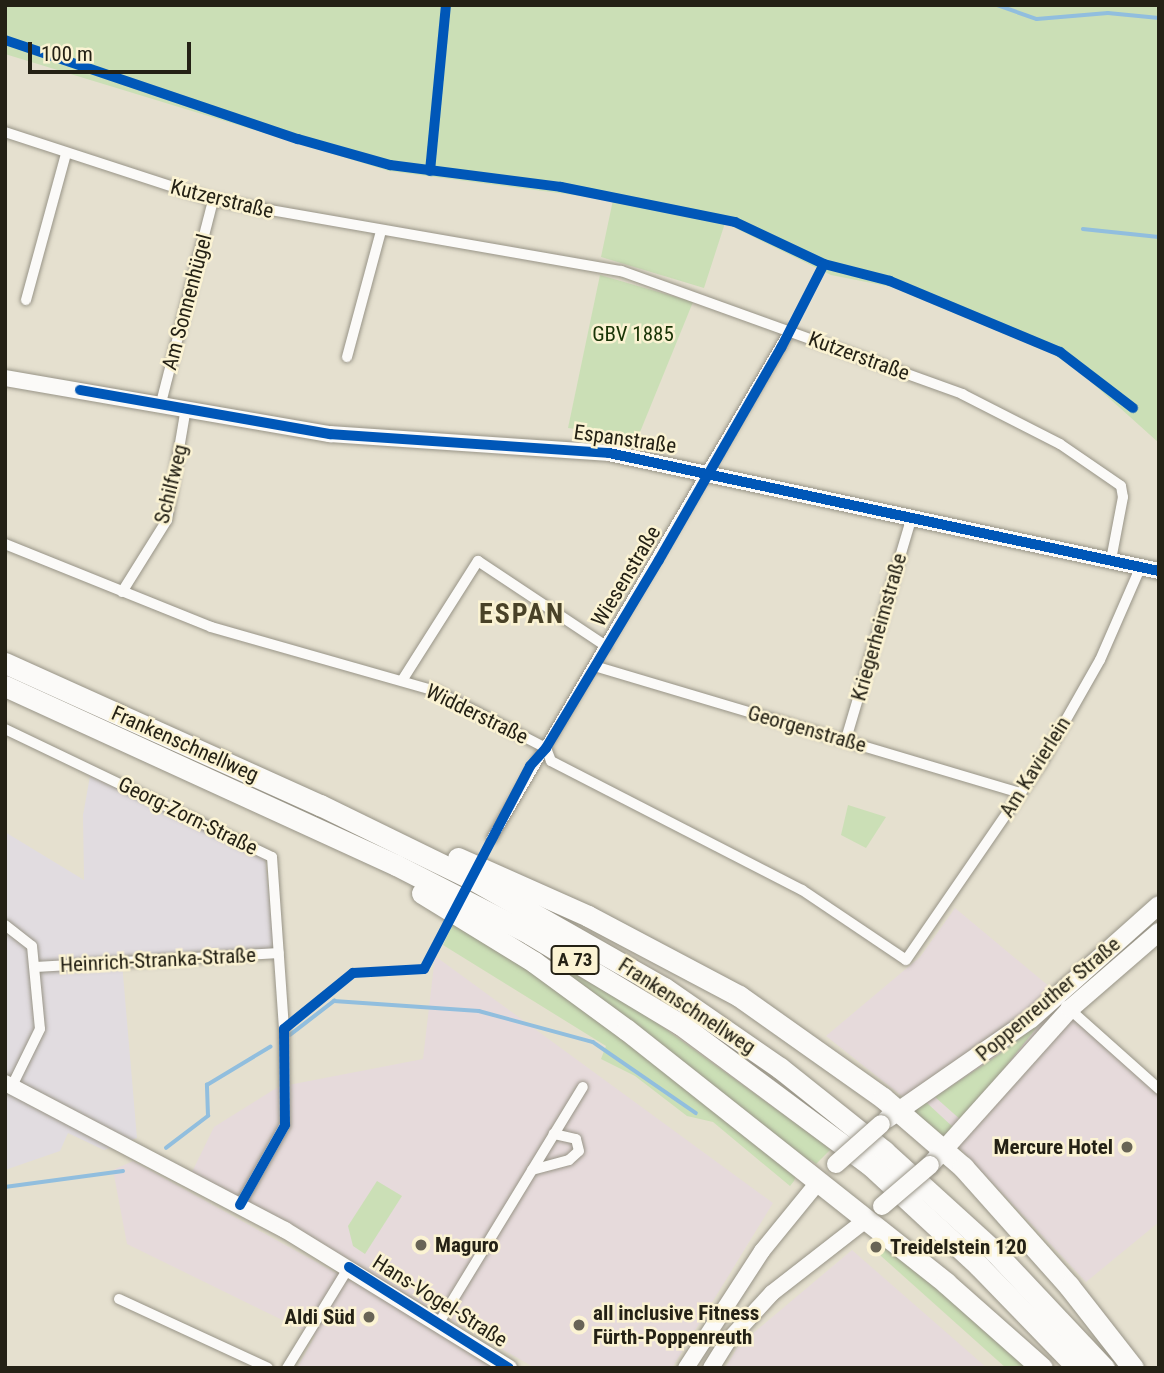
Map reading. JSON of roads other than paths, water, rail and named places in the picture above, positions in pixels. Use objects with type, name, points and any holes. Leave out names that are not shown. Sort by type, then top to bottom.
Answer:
[{"type":"highway","name":"Frankenschnellweg","points":[[5,663],[329,809],[602,950],[727,1030],[830,1106],[928,1190],[1104,1368]]},
{"type":"highway","name":"Frankenschnellweg","points":[[5,686],[315,826],[530,934],[718,1050],[817,1123],[921,1210],[1078,1368]]},
{"type":"highway","points":[[329,809],[384,824],[654,950],[738,996],[899,1110],[937,1157],[1020,1228],[1133,1368]]},
{"type":"highway","points":[[315,826],[534,962],[819,1181],[874,1213],[1042,1368]]},
{"type":"main road","name":"Poppenreuther Straße","points":[[819,1181],[899,1110],[980,1057],[1055,998],[1159,905]]},
{"type":"main road","name":"Poppenreuther Straße","points":[[874,1213],[937,1157],[1070,1009],[1159,932]]},
{"type":"street","name":"Kutzerstraße","points":[[5,132],[213,200],[621,271],[961,394],[1024,424],[1107,473],[1121,486],[1124,497],[1111,559]]},
{"type":"street","points":[[26,300],[66,154]]},
{"type":"street","name":"Am Sonnenhügel","points":[[160,403],[213,200]]},
{"type":"street","points":[[347,357],[381,230]]},
{"type":"street","name":"Wiesenstraße","points":[[492,838],[530,766],[546,748],[710,472],[790,330]]},
{"type":"street","name":"Espanstraße","points":[[5,378],[330,434],[609,453],[710,472],[1159,571]]},
{"type":"street","name":"Schilfweg","points":[[122,592],[167,520],[186,408]]},
{"type":"street","name":"Kriegerheimstraße","points":[[846,739],[912,516]]},
{"type":"street","name":"Widderstraße","points":[[5,544],[122,592],[269,646],[404,679],[546,748],[551,761],[792,885],[900,958],[911,958]]},
{"type":"street","points":[[404,679],[478,561],[606,646]]},
{"type":"street","name":"Am Kavierlein","points":[[911,958],[1020,793],[1100,660],[1141,566]]},
{"type":"street","name":"Georgenstraße","points":[[594,666],[1020,793]]},
{"type":"street","name":"Georg-Zorn-Straße","points":[[5,729],[272,857],[279,953],[285,1125],[240,1205]]},
{"type":"street","name":"Heinrich-Stranka-Straße","points":[[5,925],[27,938],[36,967],[40,1029],[9,1085]]},
{"type":"street","name":"Heinrich-Stranka-Straße","points":[[36,967],[279,953]]},
{"type":"street","points":[[1055,998],[1159,1089]]},
{"type":"street","name":"Hans-Vogel-Straße","points":[[9,1085],[240,1205],[440,1321],[509,1368]]},
{"type":"street","name":"Hans-Vogel-Straße","points":[[440,1321],[583,1087]]},
{"type":"street","points":[[532,1170],[569,1160],[579,1151],[576,1139],[554,1134]]},
{"type":"street","points":[[686,1368],[734,1290],[819,1181]]},
{"type":"street","points":[[711,1368],[728,1341],[772,1293],[874,1213]]},
{"type":"street","points":[[287,1368],[349,1267]]},
{"type":"street","points":[[119,1299],[268,1368]]},
{"type":"waterway","points":[[997,5],[1037,19],[1108,13],[1159,18]]},
{"type":"waterway","points":[[1083,229],[1159,237]]},
{"type":"waterway","points":[[290,1035],[334,1001],[479,1011],[593,1042],[696,1113]]},
{"type":"waterway","points":[[166,1148],[208,1116],[207,1085],[270,1047]]},
{"type":"waterway","points":[[5,1187],[123,1171]]},
{"type":"place","name":"Mercure Hotel","points":[[1127,1147]]},
{"type":"place","name":"Maguro","points":[[421,1245]]},
{"type":"place","name":"Treidelstein 120","points":[[876,1247]]},
{"type":"place","name":"Aldi Süd","points":[[369,1317]]},
{"type":"place","name":"all inclusive Fitness Fürth-Poppenreuth","points":[[579,1325]]},
{"type":"district","name":"ESPAN","points":[[522,614]]},
{"type":"park label","name":"GBV 1885","points":[[633,334]]}]
